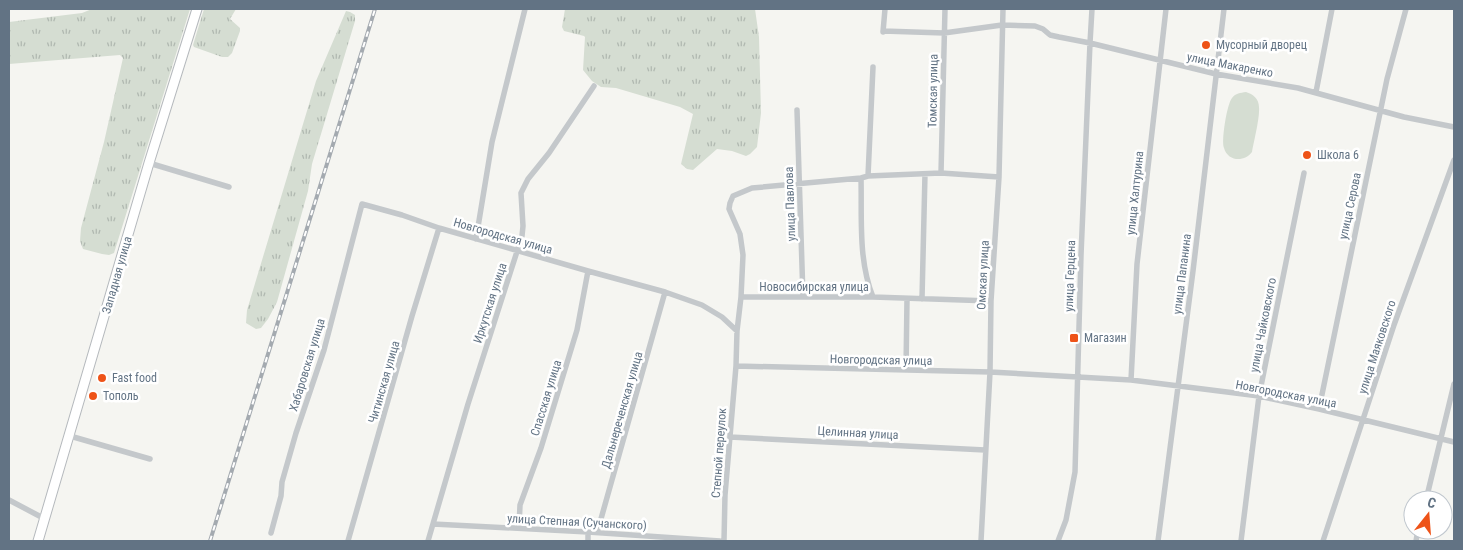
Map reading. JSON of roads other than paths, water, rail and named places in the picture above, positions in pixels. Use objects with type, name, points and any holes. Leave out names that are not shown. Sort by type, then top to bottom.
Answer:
[{"type":"main road","name":"Западная улица","points":[[38,541],[149,163],[197,9]]},
{"type":"street","points":[[476,238],[492,142],[525,9]]},
{"type":"street","name":"улица Макаренко","points":[[885,9],[883,32],[944,33],[1002,25],[1034,26],[1043,29],[1050,35],[1216,74],[1316,92],[1454,127]]},
{"type":"street","name":"Томская улица","points":[[941,174],[945,9]]},
{"type":"street","name":"Омская улица","points":[[981,541],[990,372],[991,301],[998,177],[1003,9]]},
{"type":"street","name":"улица Герцена","points":[[1058,541],[1066,520],[1075,472],[1080,255],[1092,9]]},
{"type":"street","name":"улица Халтурина","points":[[1131,380],[1137,264],[1166,9]]},
{"type":"street","name":"улица Папанина","points":[[1158,541],[1224,9]]},
{"type":"street","points":[[1316,92],[1332,9]]},
{"type":"street","name":"улица Серова","points":[[1319,409],[1387,79],[1406,9]]},
{"type":"street","points":[[868,176],[872,67]]},
{"type":"street","name":"Иркутская улица","points":[[428,541],[446,474],[501,296],[522,236],[521,194],[528,179],[549,153],[594,86]]},
{"type":"street","name":"улица Павлова","points":[[797,110],[803,297]]},
{"type":"street","name":"улица Маяковского","points":[[1323,541],[1394,325],[1454,160]]},
{"type":"street","points":[[149,163],[229,187]]},
{"type":"street","name":"улица Чайковского","points":[[1241,541],[1259,396],[1304,173]]},
{"type":"street","points":[[799,183],[868,176],[925,174],[998,177]]},
{"type":"street","points":[[922,299],[925,174]]},
{"type":"street","points":[[861,178],[862,257],[867,283],[873,297]]},
{"type":"street","name":"Новосибирская улица","points":[[799,183],[752,188],[733,196],[729,209],[740,234],[742,255],[741,297],[873,297],[991,301]]},
{"type":"street","name":"Новгородская улица","points":[[362,204],[439,228],[665,292],[702,305],[722,317],[737,331]]},
{"type":"street","name":"Хабаровская улица","points":[[271,533],[281,496],[282,482],[296,433],[324,350],[362,204]]},
{"type":"street","name":"Читинская улица","points":[[348,541],[439,228]]},
{"type":"street","name":"Спасская улица","points":[[519,528],[520,505],[541,448],[577,330],[588,271]]},
{"type":"street","name":"Дальнереченская улица","points":[[597,533],[665,292]]},
{"type":"street","points":[[736,366],[737,331],[741,297]]},
{"type":"street","points":[[906,370],[907,299]]},
{"type":"street","name":"Новгородская улица","points":[[736,366],[990,372],[1131,380],[1259,396],[1454,442]]},
{"type":"street","name":"Степной переулок","points":[[722,541],[736,366]]},
{"type":"street","points":[[1428,490],[1454,384]]},
{"type":"street","points":[[70,436],[150,459]]},
{"type":"street","name":"Целинная улица","points":[[730,436],[985,450]]},
{"type":"street","points":[[9,500],[45,519]]},
{"type":"street","name":"улица Степная (Сучанского)","points":[[433,524],[722,541]]},
{"type":"street","points":[[588,532],[588,541]]},
{"type":"railway","points":[[210,541],[375,9]]},
{"type":"place","name":"Мусорный дворец","points":[[1206,45]]},
{"type":"place","name":"Школа 6","points":[[1307,155]]},
{"type":"place","name":"Магазин","points":[[1074,338]]},
{"type":"place","name":"Fast food","points":[[102,378]]},
{"type":"place","name":"Тополь","points":[[93,396]]}]
